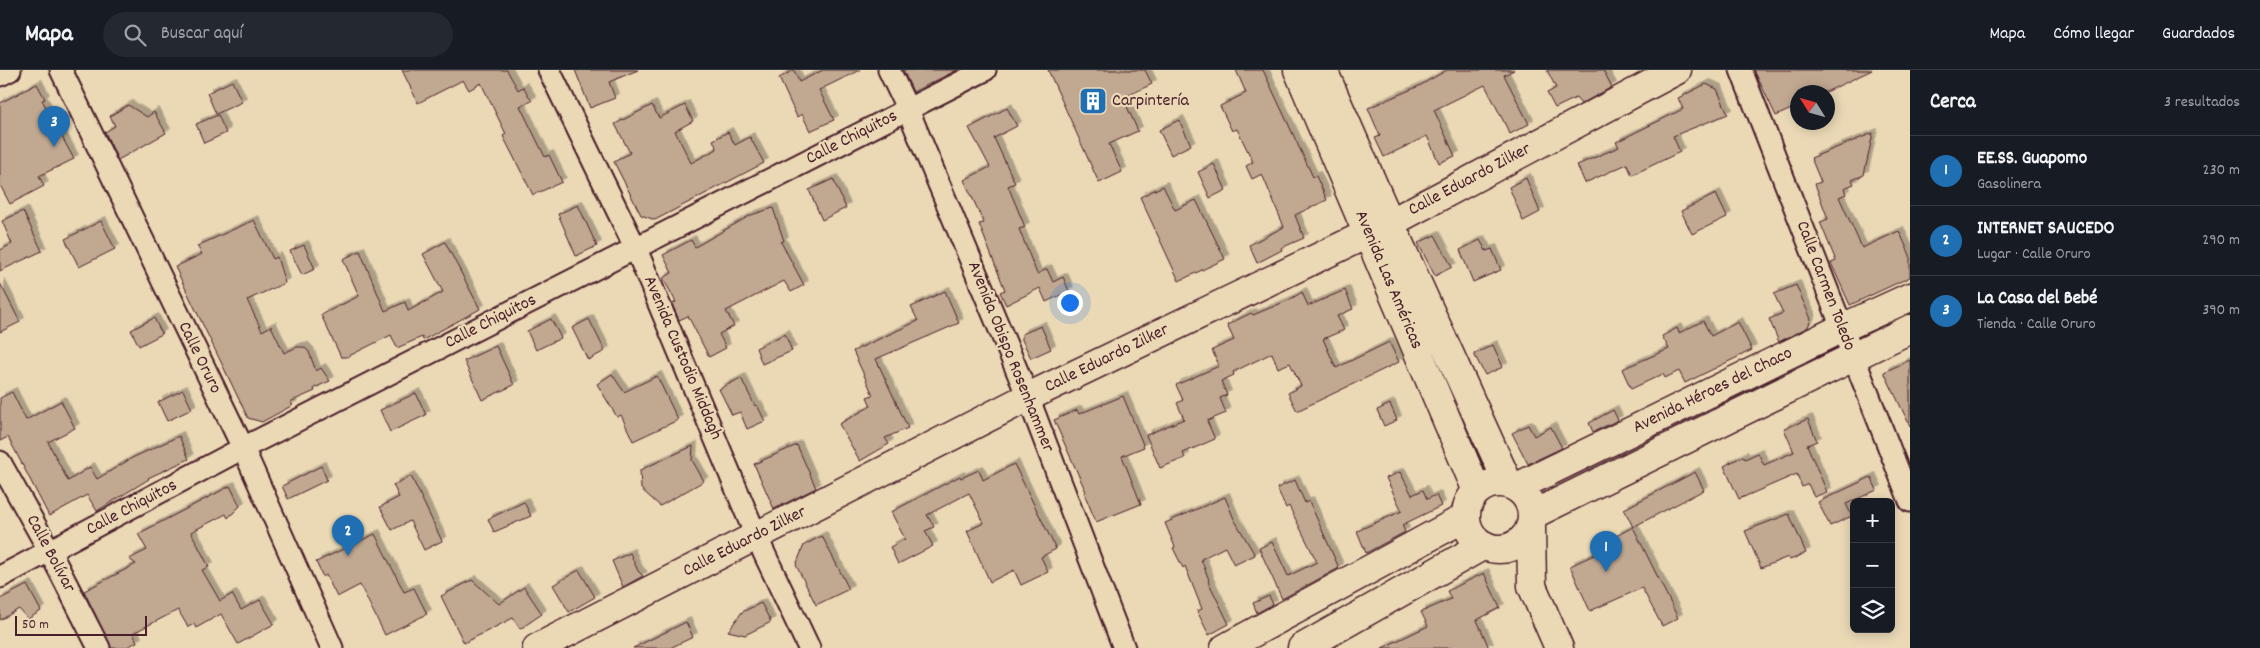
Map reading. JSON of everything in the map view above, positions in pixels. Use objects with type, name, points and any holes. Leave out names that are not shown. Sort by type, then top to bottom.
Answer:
[{"type":"street","points":[[0,75],[10,70]]},
{"type":"street","name":"Calle Oruro","points":[[62,70],[243,448],[332,648]]},
{"type":"street","name":"Avenida Custodio Middagh","points":[[549,70],[636,249],[756,536],[809,648]]},
{"type":"street","name":"Avenida Obispo Rosenhammer","points":[[889,70],[908,110],[1028,397],[1124,648]]},
{"type":"street","name":"Calle Chiquitos","points":[[0,578],[243,448],[985,70]]},
{"type":"street","name":"Avenida Las Américas","points":[[1298,70],[1512,485]]},
{"type":"street","name":"Avenida Las Américas","points":[[1324,70],[1379,228],[1477,491]]},
{"type":"street","name":"Calle Eduardo Zilker","points":[[537,648],[1028,397],[1379,228],[1677,70]]},
{"type":"street","name":"Calle Carmen Toledo","points":[[1741,70],[1910,501]]},
{"type":"street","name":"Avenida Héroes del Chaco","points":[[1512,485],[1910,297]]},
{"type":"street","name":"Avenida Héroes del Chaco","points":[[1531,520],[1852,356],[1910,329]]},
{"type":"street","name":"Calle Bolívar","points":[[0,462],[50,552],[99,648]]},
{"type":"street","points":[[1532,586],[1489,547],[1471,534],[1466,517],[1467,507],[1477,491],[1491,483],[1512,485],[1525,495],[1530,504],[1532,586],[1559,648]]},
{"type":"street","points":[[1225,648],[1466,517]]},
{"type":"street","points":[[1302,648],[1489,547],[1503,548],[1520,541],[1531,520]]},
{"type":"building","points":[[402,70],[507,70],[518,90],[523,87],[532,101],[520,106],[545,157],[549,155],[562,182],[533,195],[503,136],[506,134],[481,83],[469,90],[463,80],[418,103]]},
{"type":"building","points":[[575,70],[638,70],[609,82],[615,98],[590,108]]},
{"type":"building","points":[[794,70],[799,82],[823,70],[860,70],[819,90],[834,120],[810,131],[802,114],[797,117],[779,78]]},
{"type":"building","points":[[903,70],[957,70],[913,92]]},
{"type":"building","name":"Carpintería","points":[[1048,70],[1145,70],[1152,84],[1123,98],[1138,131],[1109,144],[1122,172],[1099,183]]},
{"type":"building","points":[[1236,70],[1263,70],[1313,177],[1316,176],[1327,200],[1295,215],[1304,238],[1281,248],[1282,250],[1257,263],[1249,245],[1284,227],[1262,174],[1252,179],[1246,166],[1253,162],[1237,129],[1232,131],[1220,106],[1246,93]]},
{"type":"building","points":[[1447,70],[1514,70],[1504,75],[1529,124],[1510,134],[1485,85],[1434,110],[1455,156],[1439,163],[1427,136],[1384,157],[1375,138],[1380,136],[1368,108],[1419,86]]},
{"type":"building","points":[[1547,70],[1603,70],[1612,87],[1581,104],[1576,98],[1555,108],[1547,93],[1556,88]]},
{"type":"building","points":[[1754,70],[1872,70],[1835,88],[1835,85],[1790,85],[1790,110],[1776,116]]},
{"type":"building","points":[[232,81],[242,102],[216,114],[207,93]]},
{"type":"building","points":[[37,84],[45,99],[42,100],[74,159],[39,176],[44,186],[10,204],[0,185],[0,103]]},
{"type":"building","points":[[1706,84],[1717,89],[1728,114],[1673,136],[1680,152],[1632,175],[1627,164],[1585,183],[1577,165],[1619,147],[1616,142],[1683,109],[1678,98]]},
{"type":"building","points":[[128,105],[147,117],[154,112],[166,133],[118,160],[105,132],[115,126],[110,116]]},
{"type":"building","points":[[652,105],[659,118],[685,105],[693,121],[675,131],[691,163],[717,149],[713,140],[728,132],[735,145],[750,137],[764,163],[655,220],[641,215],[614,162],[630,153],[615,124]]},
{"type":"building","points":[[1007,108],[1017,126],[994,138],[1015,183],[1008,186],[1025,227],[1019,229],[1037,274],[1047,269],[1053,282],[1063,277],[1069,291],[1046,302],[1040,288],[1006,305],[1000,292],[1005,290],[979,224],[984,223],[964,180],[990,167],[969,128]]},
{"type":"building","points":[[218,115],[226,133],[204,143],[196,124]]},
{"type":"building","points":[[1179,120],[1191,145],[1171,155],[1159,130]]},
{"type":"building","points":[[1873,133],[1864,175],[1852,180],[1854,184],[1844,188],[1846,194],[1839,197],[1862,248],[1899,231],[1910,255],[1910,277],[1850,305],[1831,263],[1836,261],[1820,222],[1828,219],[1815,184],[1821,182],[1811,158]]},
{"type":"building","points":[[1214,164],[1226,190],[1210,198],[1198,172]]},
{"type":"building","points":[[1526,178],[1540,212],[1523,221],[1509,187]]},
{"type":"building","points":[[833,179],[846,208],[822,220],[809,190]]},
{"type":"building","points":[[1163,186],[1175,210],[1196,200],[1225,259],[1179,281],[1140,197]]},
{"type":"building","points":[[1716,194],[1727,217],[1692,234],[1681,211]]},
{"type":"building","points":[[578,205],[597,246],[576,256],[558,214]]},
{"type":"building","points":[[773,208],[784,241],[781,242],[804,285],[791,292],[784,281],[726,311],[734,326],[719,334],[726,348],[709,357],[688,316],[679,320],[672,304],[676,302],[663,278],[672,273],[663,255],[691,240],[695,247],[751,215]]},
{"type":"building","points":[[23,211],[42,251],[0,271],[0,250],[12,244],[2,221]]},
{"type":"building","points":[[254,220],[273,259],[277,257],[285,283],[247,300],[262,331],[271,326],[284,353],[297,347],[304,347],[309,352],[316,371],[321,368],[330,381],[314,388],[315,391],[290,402],[293,405],[262,422],[248,418],[175,267],[202,254],[197,246]]},
{"type":"building","points":[[101,221],[115,249],[79,267],[65,239]]},
{"type":"building","points":[[1435,235],[1452,267],[1435,276],[1418,243]]},
{"type":"building","points":[[1480,240],[1486,251],[1492,249],[1501,270],[1473,282],[1460,250]]},
{"type":"building","points":[[445,242],[480,309],[423,340],[422,337],[397,348],[391,335],[347,357],[341,357],[321,315],[359,296],[343,259],[360,251],[385,311],[405,302],[408,311],[443,292],[423,254]]},
{"type":"building","points":[[304,245],[315,269],[302,275],[290,251]]},
{"type":"building","points":[[0,283],[20,322],[0,332]]},
{"type":"building","points":[[1796,285],[1811,319],[1808,327],[1779,342],[1769,319],[1783,313],[1774,294]]},
{"type":"building","points":[[1345,290],[1353,309],[1337,316],[1344,330],[1323,339],[1336,368],[1389,342],[1399,362],[1297,411],[1288,393],[1301,386],[1290,363],[1278,368],[1272,353],[1233,372],[1234,375],[1221,381],[1227,395],[1220,398],[1226,413],[1207,421],[1215,439],[1183,453],[1185,458],[1160,468],[1146,435],[1184,419],[1177,403],[1183,400],[1176,385],[1219,366],[1212,350],[1234,340],[1227,325],[1251,313],[1253,315],[1289,300],[1302,292],[1308,306]]},
{"type":"building","points":[[945,291],[959,323],[876,359],[908,428],[885,438],[889,444],[860,461],[839,424],[871,406],[867,397],[873,395],[853,351],[918,321],[911,307]]},
{"type":"building","points":[[154,318],[162,334],[139,346],[131,330]]},
{"type":"building","points":[[551,319],[561,338],[536,350],[527,331]]},
{"type":"building","points":[[589,319],[605,351],[588,360],[572,328]]},
{"type":"building","points":[[1703,321],[1711,336],[1738,322],[1752,350],[1685,383],[1679,371],[1665,378],[1663,374],[1631,389],[1622,369],[1669,349],[1662,336],[1677,328],[1679,333]]},
{"type":"building","points":[[1041,326],[1051,349],[1031,358],[1022,340],[1022,334]]},
{"type":"building","points":[[785,334],[792,351],[762,364],[756,348]]},
{"type":"building","points":[[1493,345],[1503,367],[1485,375],[1474,354]]},
{"type":"building","points":[[496,346],[514,385],[482,400],[464,361]]},
{"type":"building","points":[[1910,360],[1910,426],[1884,372]]},
{"type":"building","points":[[612,374],[624,392],[657,376],[678,420],[633,441],[621,415],[617,417],[597,384]]},
{"type":"building","points":[[741,378],[765,421],[747,429],[740,412],[732,415],[719,389]]},
{"type":"building","points":[[183,390],[192,409],[167,421],[158,402]]},
{"type":"building","points":[[12,392],[26,420],[61,401],[75,428],[48,442],[68,481],[90,467],[97,479],[132,458],[179,436],[189,459],[148,478],[97,511],[87,495],[49,516],[8,437],[0,441],[0,398]]},
{"type":"building","points":[[416,393],[426,415],[390,432],[380,410]]},
{"type":"building","points":[[1123,396],[1144,447],[1122,456],[1141,504],[1096,522],[1084,493],[1086,492],[1054,420],[1077,410],[1079,414]]},
{"type":"building","points":[[1390,404],[1397,420],[1384,426],[1377,410]]},
{"type":"building","points":[[1613,410],[1618,420],[1593,432],[1589,423]]},
{"type":"building","points":[[1808,419],[1817,441],[1807,445],[1827,492],[1814,497],[1808,484],[1802,487],[1797,474],[1739,499],[1724,466],[1743,456],[1745,459],[1758,453],[1764,465],[1794,452],[1784,429]]},
{"type":"building","points":[[1528,425],[1534,436],[1551,427],[1562,448],[1528,464],[1512,433]]},
{"type":"building","points":[[797,445],[816,488],[774,509],[754,464]]},
{"type":"building","points":[[693,446],[692,460],[704,481],[660,506],[641,489],[640,470]]},
{"type":"building","points":[[1014,464],[1056,549],[1041,557],[1048,572],[1021,585],[1014,570],[990,582],[967,531],[984,523],[969,493],[927,515],[934,527],[925,531],[933,546],[898,564],[890,547],[905,539],[891,512],[960,476],[961,478],[979,470],[983,480]]},
{"type":"building","points":[[321,466],[327,480],[288,499],[282,486]]},
{"type":"building","points":[[1400,472],[1412,495],[1423,490],[1427,499],[1436,495],[1441,506],[1402,525],[1405,532],[1366,553],[1357,531],[1402,511],[1386,478]]},
{"type":"building","points":[[1695,472],[1704,490],[1633,527],[1624,509]]},
{"type":"building","points":[[411,476],[442,541],[424,550],[410,521],[392,530],[380,507],[399,497],[393,485]]},
{"type":"building","points":[[1871,477],[1877,490],[1859,498],[1850,498],[1850,502],[1846,504],[1850,517],[1830,526],[1818,502]]},
{"type":"building","points":[[1295,480],[1305,503],[1309,501],[1339,568],[1282,599],[1259,548],[1272,542],[1288,576],[1317,562],[1289,506],[1286,508],[1277,488]]},
{"type":"building","points":[[230,486],[240,506],[228,518],[226,514],[191,532],[209,567],[202,570],[220,601],[232,594],[241,610],[260,600],[274,624],[238,644],[221,614],[196,628],[194,624],[188,627],[178,610],[133,633],[137,642],[125,648],[111,648],[84,591],[136,564],[129,559],[147,550],[138,534]]},
{"type":"building","points":[[1225,497],[1234,519],[1255,555],[1234,565],[1225,547],[1201,559],[1208,581],[1229,624],[1209,635],[1197,611],[1202,609],[1185,566],[1183,568],[1173,548],[1175,547],[1165,523]]},
{"type":"building","points":[[524,502],[531,516],[494,532],[488,519]]},
{"type":"building","points":[[1789,514],[1806,553],[1790,560],[1788,557],[1761,568],[1745,531]]},
{"type":"building","points":[[1633,527],[1678,618],[1662,626],[1642,588],[1590,611],[1570,566],[1620,543],[1616,536]]},
{"type":"building","points":[[375,534],[404,592],[414,588],[427,614],[385,635],[360,585],[337,597],[326,575],[323,577],[316,562]]},
{"type":"building","points":[[822,536],[849,589],[816,605],[796,565],[804,545]]},
{"type":"building","points":[[630,553],[638,571],[643,576],[623,587],[612,561]]},
{"type":"building","points":[[579,570],[595,597],[569,612],[553,585]]},
{"type":"building","points":[[1484,573],[1500,608],[1477,620],[1489,648],[1382,648],[1428,626],[1421,612],[1451,599],[1447,591]]},
{"type":"building","points":[[472,580],[499,604],[524,587],[542,614],[520,629],[513,618],[464,643],[441,596]]},
{"type":"building","points":[[27,585],[41,611],[28,619],[19,609],[0,620],[0,599]]},
{"type":"building","points":[[1269,596],[1273,604],[1257,613],[1253,603]]},
{"type":"building","points":[[761,603],[771,622],[745,635],[728,631],[742,612]]},
{"type":"building","points":[[686,622],[693,637],[670,648],[633,648]]},
{"type":"place","name":"Carpintería","points":[[1093,101]]},
{"type":"place","name":"La Casa del Bebé","points":[[54,147]]},
{"type":"place","name":"INTERNET SAUCEDO","points":[[348,556]]},
{"type":"place","name":"EE.SS. Guapomo","points":[[1606,572]]}]
